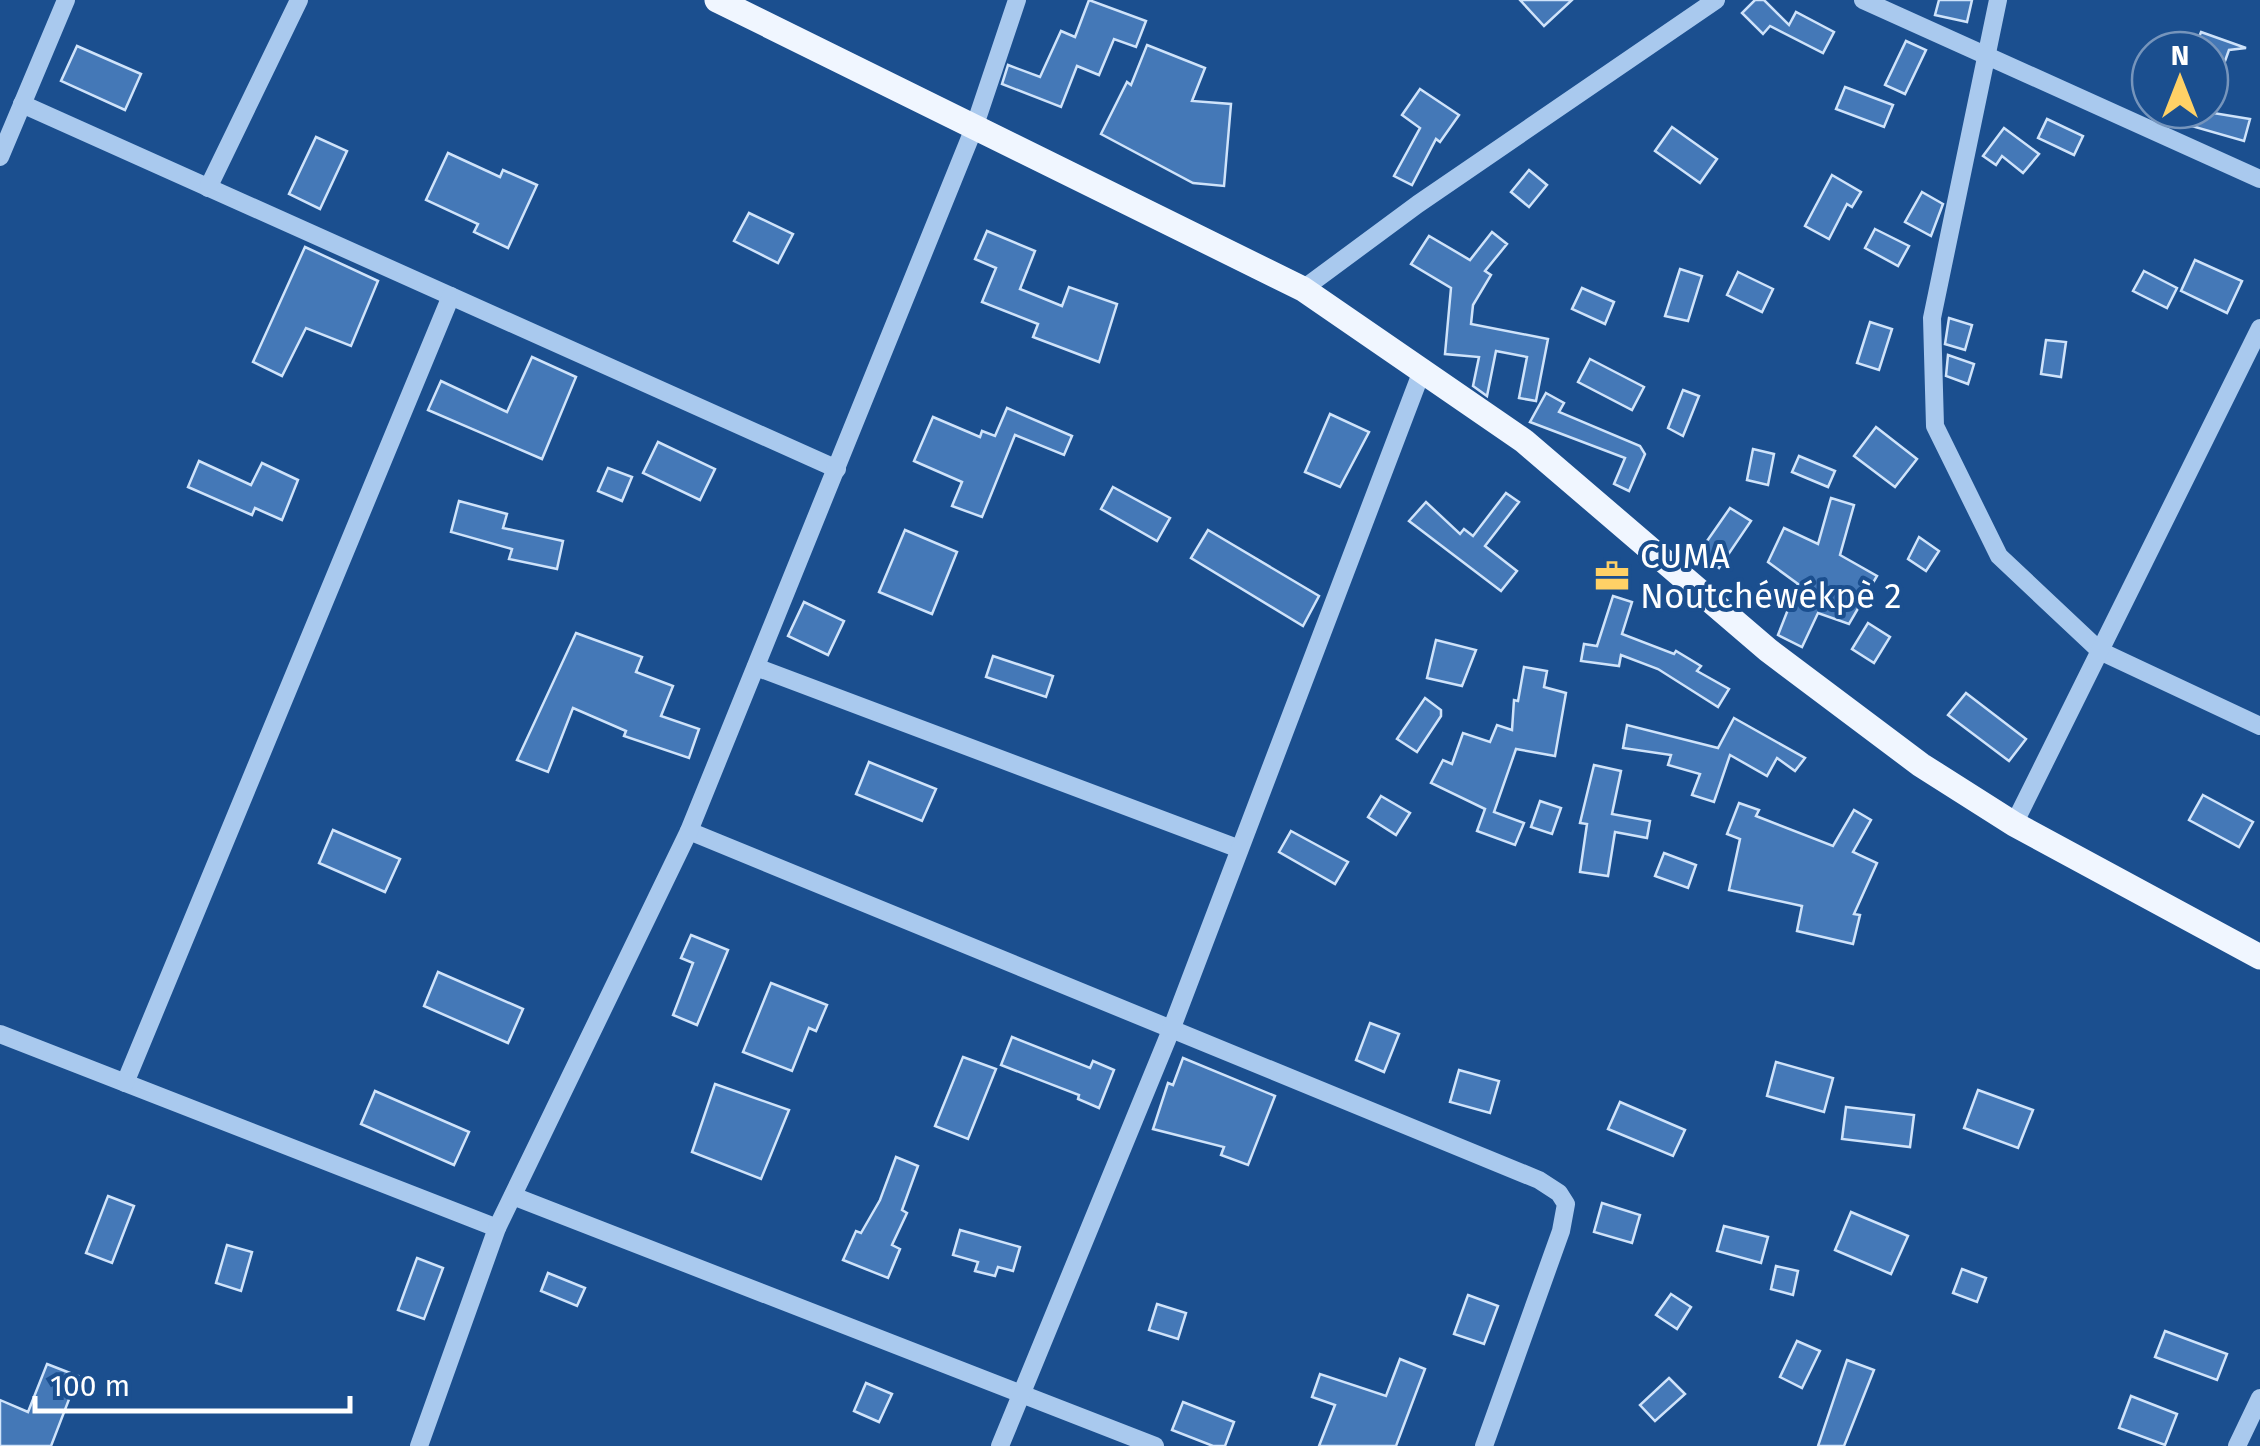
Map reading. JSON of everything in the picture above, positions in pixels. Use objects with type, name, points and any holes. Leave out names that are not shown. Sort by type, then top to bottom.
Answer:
[{"type":"main road","points":[[716,0],[1303,290],[1424,368],[1551,462],[1806,680],[1921,765],[2014,824],[2260,957]]},
{"type":"street","points":[[0,156],[66,0]]},
{"type":"street","points":[[208,188],[300,0]]},
{"type":"street","points":[[420,1446],[497,1228],[689,831],[974,128],[1017,0]]},
{"type":"street","points":[[1863,0],[2260,180]]},
{"type":"street","points":[[1998,0],[1932,318],[1935,426],[1999,556],[2100,651],[2260,726]]},
{"type":"street","points":[[1303,290],[1418,204],[1712,1]]},
{"type":"street","points":[[22,104],[837,469]]},
{"type":"street","points":[[125,1083],[450,296]]},
{"type":"street","points":[[2014,824],[2260,328]]},
{"type":"street","points":[[1000,1446],[1170,1030],[1424,368]]},
{"type":"street","points":[[756,667],[1237,848]]},
{"type":"street","points":[[689,831],[1538,1180],[1559,1193],[1566,1204],[1561,1231],[1484,1446]]},
{"type":"street","points":[[0,1034],[497,1228]]},
{"type":"street","points":[[513,1196],[1155,1446]]},
{"type":"street","points":[[2238,1446],[2260,1398]]},
{"type":"building","points":[[1089,0],[1146,21],[1136,47],[1114,39],[1099,75],[1077,66],[1061,107],[1002,84],[1008,65],[1040,77],[1061,31],[1075,37]]},
{"type":"building","points":[[1520,0],[1572,0],[1544,26]]},
{"type":"building","points":[[1755,0],[1764,0],[1789,25],[1796,12],[1834,32],[1823,53],[1770,26],[1763,34],[1742,13]]},
{"type":"building","points":[[1939,0],[1972,0],[1967,22],[1935,15]]},
{"type":"building","points":[[1906,41],[1926,50],[1905,94],[1885,85]]},
{"type":"building","points":[[1147,45],[1205,68],[1192,101],[1231,104],[1224,186],[1193,183],[1101,134],[1127,82],[1131,85]]},
{"type":"building","points":[[77,46],[141,74],[125,110],[61,81]]},
{"type":"building","points":[[1845,87],[1893,105],[1884,127],[1836,109]]},
{"type":"building","points":[[1420,89],[1459,115],[1440,142],[1436,139],[1412,185],[1394,176],[1420,128],[1402,115]]},
{"type":"building","points":[[2230,116],[2250,119],[2244,141],[2206,130],[2230,130]]},
{"type":"building","points":[[2047,119],[2083,136],[2074,155],[2038,138]]},
{"type":"building","points":[[1672,127],[1717,159],[1700,183],[1655,151]]},
{"type":"building","points":[[2004,128],[2039,154],[2023,173],[2002,156],[1996,165],[1983,156]]},
{"type":"building","points":[[316,137],[347,151],[320,209],[289,194]]},
{"type":"building","points":[[448,153],[500,177],[503,170],[537,185],[508,248],[474,232],[478,224],[426,200]]},
{"type":"building","points":[[1529,170],[1547,185],[1529,207],[1511,192]]},
{"type":"building","points":[[1832,175],[1861,192],[1852,207],[1847,204],[1829,239],[1805,226]]},
{"type":"building","points":[[1922,192],[1943,204],[1931,236],[1905,222]]},
{"type":"building","points":[[749,213],[793,234],[778,263],[734,241]]},
{"type":"building","points":[[1875,229],[1909,246],[1898,266],[1865,248]]},
{"type":"building","points":[[987,231],[1035,251],[1020,289],[1062,306],[1069,287],[1117,304],[1099,362],[1033,337],[1038,324],[982,302],[996,268],[975,259]]},
{"type":"building","points":[[1492,232],[1507,244],[1485,271],[1491,275],[1473,305],[1471,324],[1548,339],[1536,401],[1519,398],[1527,357],[1496,351],[1487,396],[1473,386],[1479,357],[1445,354],[1451,288],[1411,264],[1429,236],[1470,260]]},
{"type":"building","points":[[305,247],[378,281],[351,346],[306,328],[282,376],[253,362]]},
{"type":"building","points":[[2195,260],[2242,281],[2227,313],[2181,291]]},
{"type":"building","points":[[1680,269],[1702,276],[1688,321],[1665,316]]},
{"type":"building","points":[[2144,271],[2177,288],[2167,308],[2133,291]]},
{"type":"building","points":[[1738,272],[1773,289],[1762,312],[1727,295]]},
{"type":"building","points":[[1582,288],[1614,302],[1605,324],[1572,309]]},
{"type":"building","points":[[1949,318],[1972,325],[1965,350],[1945,344]]},
{"type":"building","points":[[1870,322],[1892,329],[1879,370],[1857,363]]},
{"type":"building","points":[[2046,340],[2066,342],[2061,377],[2041,374]]},
{"type":"building","points":[[1948,355],[1974,364],[1968,384],[1946,376]]},
{"type":"building","points":[[532,357],[576,377],[542,459],[428,410],[441,381],[507,412]]},
{"type":"building","points":[[1590,359],[1644,387],[1632,410],[1578,382]]},
{"type":"building","points":[[1683,390],[1699,396],[1683,436],[1668,428]]},
{"type":"building","points":[[1546,393],[1564,403],[1559,412],[1640,446],[1645,454],[1629,491],[1614,484],[1625,458],[1530,422]]},
{"type":"building","points":[[1007,408],[1072,436],[1064,455],[1015,435],[982,517],[952,506],[962,482],[914,461],[933,417],[980,437],[982,431],[995,436]]},
{"type":"building","points":[[1330,414],[1369,432],[1340,487],[1305,472]]},
{"type":"building","points":[[1876,427],[1917,459],[1895,487],[1854,456]]},
{"type":"building","points":[[658,442],[715,469],[700,500],[643,473]]},
{"type":"building","points":[[1753,449],[1774,454],[1768,485],[1747,480]]},
{"type":"building","points":[[1799,456],[1835,471],[1828,487],[1792,472]]},
{"type":"building","points":[[199,461],[251,485],[262,463],[298,480],[282,520],[255,508],[252,515],[188,487]]},
{"type":"building","points":[[608,468],[632,477],[622,501],[598,491]]},
{"type":"building","points":[[1113,487],[1170,518],[1157,541],[1101,509]]},
{"type":"building","points":[[1506,493],[1519,502],[1485,546],[1517,571],[1501,591],[1409,521],[1426,502],[1460,534],[1464,529],[1473,536]]},
{"type":"building","points":[[1831,498],[1854,505],[1840,555],[1877,576],[1849,624],[1818,613],[1802,647],[1778,635],[1798,584],[1768,562],[1784,528],[1818,544]]},
{"type":"building","points":[[459,501],[507,514],[503,528],[563,541],[557,569],[509,559],[512,549],[451,532]]},
{"type":"building","points":[[1730,508],[1751,521],[1719,568],[1698,554]]},
{"type":"building","points":[[905,530],[957,552],[932,614],[879,592]]},
{"type":"building","points":[[1208,530],[1319,596],[1303,626],[1191,558]]},
{"type":"building","points":[[1919,537],[1939,551],[1926,571],[1908,559]]},
{"type":"building","points":[[1613,596],[1632,602],[1622,634],[1674,654],[1676,651],[1701,666],[1697,671],[1729,689],[1718,707],[1658,669],[1621,655],[1619,666],[1581,661],[1584,644],[1597,646]]},
{"type":"building","points":[[804,602],[844,621],[828,655],[788,636]]},
{"type":"building","points":[[1868,623],[1890,637],[1874,663],[1852,649]]},
{"type":"building","points":[[576,633],[642,657],[636,672],[673,686],[661,716],[699,729],[689,758],[624,736],[626,731],[573,708],[548,772],[517,760]]},
{"type":"building","points":[[1436,640],[1476,650],[1462,686],[1427,678]]},
{"type":"building","points":[[993,656],[1053,676],[1046,697],[986,677]]},
{"type":"building","points":[[1524,667],[1547,671],[1544,687],[1566,693],[1555,756],[1516,749],[1494,812],[1524,823],[1515,845],[1477,831],[1485,809],[1431,783],[1443,760],[1452,764],[1463,733],[1490,742],[1497,725],[1512,730],[1514,700],[1518,701]]},
{"type":"building","points":[[1966,693],[2026,739],[2009,761],[1948,715]]},
{"type":"building","points":[[1425,698],[1441,710],[1441,716],[1417,752],[1397,739]]},
{"type":"building","points":[[1734,718],[1805,758],[1795,771],[1777,758],[1767,776],[1730,755],[1714,802],[1692,795],[1700,774],[1668,765],[1671,755],[1623,748],[1627,725],[1718,748]]},
{"type":"building","points":[[869,762],[936,789],[922,821],[856,794]]},
{"type":"building","points":[[1594,765],[1621,771],[1612,814],[1650,821],[1647,838],[1615,832],[1608,876],[1580,872],[1587,824],[1580,823]]},
{"type":"building","points":[[2203,795],[2253,822],[2239,847],[2189,820]]},
{"type":"building","points":[[1381,796],[1410,813],[1396,835],[1368,817]]},
{"type":"building","points":[[1540,801],[1561,808],[1552,834],[1531,827]]},
{"type":"building","points":[[1739,803],[1759,810],[1756,816],[1833,846],[1854,810],[1871,820],[1853,852],[1877,863],[1854,914],[1860,915],[1853,944],[1797,931],[1802,906],[1729,890],[1740,839],[1727,834]]},
{"type":"building","points":[[333,830],[400,859],[385,892],[319,863]]},
{"type":"building","points":[[1291,831],[1348,862],[1335,884],[1279,852]]},
{"type":"building","points":[[1664,853],[1696,865],[1688,888],[1655,876]]},
{"type":"building","points":[[691,935],[728,950],[697,1025],[673,1015],[693,963],[681,958]]},
{"type":"building","points":[[438,972],[523,1009],[508,1043],[424,1006]]},
{"type":"building","points":[[771,983],[827,1005],[816,1031],[809,1028],[792,1071],[743,1052]]},
{"type":"building","points":[[1370,1023],[1399,1034],[1384,1072],[1356,1060]]},
{"type":"building","points":[[1012,1037],[1090,1068],[1093,1061],[1114,1070],[1099,1108],[1078,1099],[1079,1095],[1001,1065]]},
{"type":"building","points":[[963,1057],[996,1069],[968,1139],[935,1126]]},
{"type":"building","points":[[1183,1058],[1275,1096],[1248,1165],[1221,1155],[1224,1147],[1153,1129],[1168,1083],[1173,1085]]},
{"type":"building","points":[[1776,1062],[1833,1078],[1824,1112],[1767,1096]]},
{"type":"building","points":[[1459,1070],[1499,1081],[1490,1113],[1450,1102]]},
{"type":"building","points":[[715,1084],[789,1110],[761,1179],[692,1152]]},
{"type":"building","points":[[1978,1090],[2033,1110],[2018,1148],[1964,1128]]},
{"type":"building","points":[[375,1091],[469,1132],[454,1165],[361,1124]]},
{"type":"building","points":[[1620,1102],[1685,1130],[1673,1156],[1608,1129]]},
{"type":"building","points":[[1846,1107],[1914,1115],[1910,1147],[1842,1139]]},
{"type":"building","points":[[896,1157],[918,1166],[902,1210],[907,1213],[892,1245],[900,1249],[888,1278],[843,1260],[856,1231],[861,1233],[880,1200]]},
{"type":"building","points":[[108,1196],[134,1206],[112,1263],[86,1253]]},
{"type":"building","points":[[1602,1203],[1640,1215],[1632,1243],[1594,1232]]},
{"type":"building","points":[[1851,1212],[1908,1236],[1891,1274],[1835,1250]]},
{"type":"building","points":[[1724,1226],[1768,1237],[1761,1263],[1717,1251]]},
{"type":"building","points":[[960,1230],[1020,1247],[1013,1271],[998,1267],[995,1276],[975,1271],[978,1262],[953,1255]]},
{"type":"building","points":[[227,1245],[252,1252],[241,1291],[216,1283]]},
{"type":"building","points":[[417,1258],[443,1268],[424,1319],[398,1310]]},
{"type":"building","points":[[1776,1266],[1798,1271],[1793,1295],[1771,1289]]},
{"type":"building","points":[[1962,1269],[1986,1278],[1977,1302],[1953,1293]]},
{"type":"building","points":[[548,1273],[585,1288],[577,1306],[541,1291]]},
{"type":"building","points":[[1671,1294],[1691,1307],[1677,1329],[1656,1315]]},
{"type":"building","points":[[1468,1295],[1498,1306],[1484,1344],[1454,1334]]},
{"type":"building","points":[[1157,1304],[1186,1313],[1178,1339],[1149,1330]]},
{"type":"building","points":[[2165,1331],[2227,1354],[2217,1380],[2155,1357]]},
{"type":"building","points":[[1797,1341],[1820,1351],[1802,1388],[1780,1377]]},
{"type":"building","points":[[1400,1359],[1425,1369],[1396,1446],[1319,1446],[1335,1405],[1312,1397],[1320,1374],[1386,1396]]},
{"type":"building","points":[[1847,1360],[1874,1370],[1844,1446],[1818,1446]]},
{"type":"building","points":[[47,1364],[78,1376],[51,1446],[0,1446],[0,1400],[28,1412]]},
{"type":"building","points":[[1669,1378],[1685,1394],[1655,1421],[1640,1405]]},
{"type":"building","points":[[866,1383],[892,1394],[879,1422],[854,1411]]},
{"type":"building","points":[[2131,1396],[2177,1414],[2165,1445],[2119,1428]]},
{"type":"building","points":[[1183,1402],[1234,1422],[1225,1446],[1213,1446],[1172,1430]]},
{"type":"place","name":"CUMA Noutchéwékpè 2","points":[[1612,576]]}]
